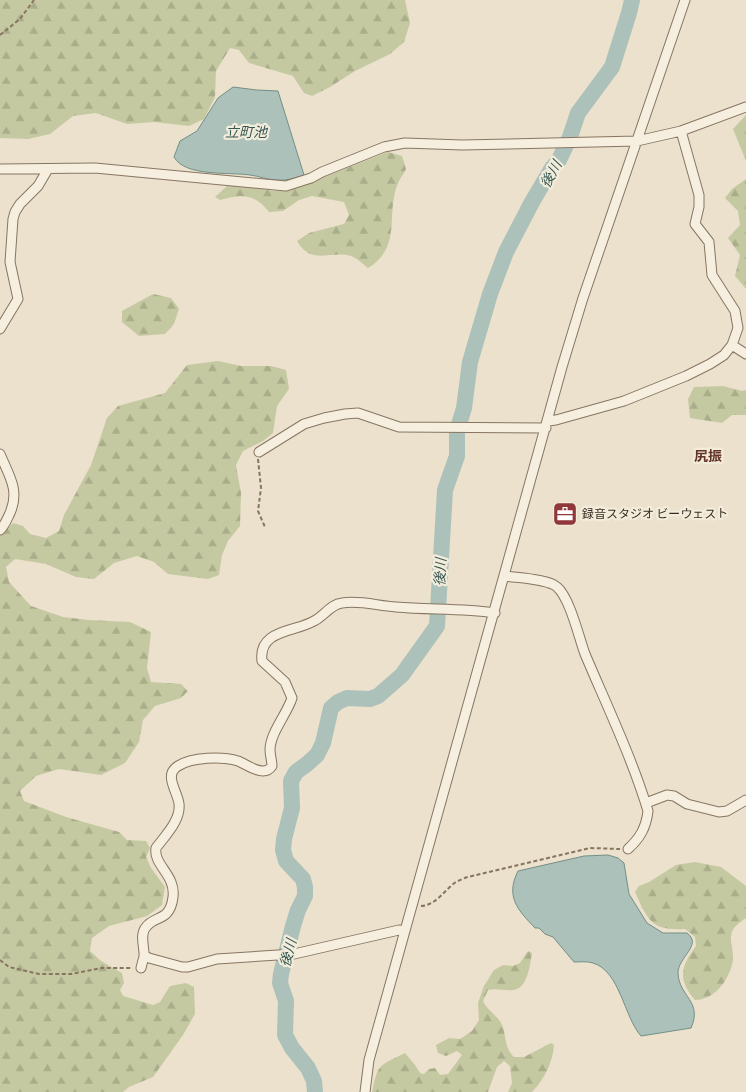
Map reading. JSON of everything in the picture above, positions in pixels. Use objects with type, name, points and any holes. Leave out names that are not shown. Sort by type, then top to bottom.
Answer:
[{"type":"street","points":[[365,1092],[369,1060],[562,367],[583,298],[686,0]]},
{"type":"street","points":[[0,169],[95,168],[286,186],[311,178],[394,144],[462,145],[637,141],[682,131],[746,107]]},
{"type":"street","points":[[259,452],[267,445],[304,424],[345,414],[358,414],[399,427],[547,424],[624,401],[677,380],[724,355],[732,345],[738,328],[738,320],[736,311],[712,276],[709,242],[695,224],[699,207],[699,195],[682,131]]},
{"type":"street","points":[[0,329],[18,299],[10,262],[15,212],[20,204],[38,186],[48,169]]},
{"type":"street","points":[[732,345],[746,354]]},
{"type":"street","points":[[0,454],[15,496],[4,526],[0,530]]},
{"type":"street","points":[[505,576],[544,582],[557,587],[566,600],[648,811],[646,825],[638,840],[628,849]]},
{"type":"street","points":[[142,968],[144,955],[143,933],[146,926],[169,911],[173,900],[174,889],[170,878],[155,854],[156,848],[179,814],[180,805],[170,779],[171,774],[175,768],[182,764],[202,759],[221,758],[238,761],[264,771],[270,770],[272,766],[270,749],[272,740],[292,698],[285,682],[262,661],[261,655],[270,639],[277,634],[312,623],[334,606],[341,603],[356,602],[394,607],[494,613]]},
{"type":"street","points":[[646,803],[667,795],[674,796],[687,804],[719,812],[727,811],[746,800]]},
{"type":"street","points":[[144,955],[182,967],[196,966],[217,959],[286,955],[405,930]]},
{"type":"path","points":[[0,35],[20,19],[34,0]]},
{"type":"path","points":[[259,452],[258,472],[262,488],[258,511],[265,527]]},
{"type":"path","points":[[412,907],[425,906],[434,902],[444,895],[456,882],[468,877],[590,848],[628,849]]},
{"type":"path","points":[[0,960],[9,967],[38,974],[71,974],[101,968],[142,968]]},
{"type":"green space","points":[[0,0],[405,0],[410,23],[404,42],[390,54],[355,71],[312,96],[304,93],[293,76],[249,63],[239,50],[230,48],[216,71],[215,97],[204,119],[189,126],[154,122],[127,124],[96,113],[73,116],[50,134],[28,139],[0,138]]},
{"type":"green space","points":[[746,115],[746,161],[733,129]]},
{"type":"green space","points":[[388,152],[402,156],[406,169],[394,195],[391,229],[386,250],[379,260],[368,268],[351,256],[321,256],[309,253],[297,241],[309,233],[344,224],[349,215],[344,202],[312,196],[299,200],[283,211],[269,212],[253,198],[241,196],[220,200],[215,197],[227,186],[247,186],[273,191],[303,185]]},
{"type":"green space","points":[[746,179],[746,289],[735,276],[740,255],[728,238],[740,225],[738,211],[725,198],[732,189]]},
{"type":"green space","points":[[153,294],[171,298],[179,309],[174,324],[165,334],[139,336],[122,322],[122,311]]},
{"type":"green space","points":[[218,361],[241,366],[271,366],[286,370],[289,389],[277,406],[273,433],[263,441],[243,451],[236,465],[241,493],[240,526],[228,541],[222,555],[219,575],[208,579],[168,574],[154,562],[137,556],[114,563],[94,579],[76,577],[46,564],[15,559],[6,567],[9,582],[31,606],[63,617],[130,622],[151,632],[147,668],[151,682],[181,684],[188,691],[181,698],[155,706],[143,720],[139,742],[125,763],[101,775],[59,769],[36,776],[20,791],[24,801],[66,817],[119,832],[127,840],[146,841],[150,848],[146,857],[151,868],[165,887],[162,905],[147,916],[109,926],[92,938],[90,951],[101,961],[122,973],[124,983],[120,990],[123,996],[153,1005],[160,1002],[170,986],[186,983],[194,987],[195,1014],[183,1035],[153,1077],[129,1087],[123,1092],[0,1092],[0,536],[13,523],[23,526],[30,534],[46,538],[59,531],[64,515],[91,465],[107,418],[118,406],[165,393],[187,365]]},
{"type":"green space","points":[[723,386],[742,391],[746,390],[746,415],[732,415],[722,423],[690,418],[688,399],[694,387]]},
{"type":"green space","points":[[695,862],[721,867],[746,886],[746,918],[736,926],[732,933],[733,960],[725,981],[721,987],[709,996],[695,1000],[685,986],[683,973],[684,966],[696,946],[695,937],[685,929],[665,928],[652,922],[635,892],[639,886],[676,865]]},
{"type":"green space","points":[[528,951],[532,953],[527,975],[522,985],[518,989],[513,990],[488,990],[483,1001],[501,1023],[508,1049],[514,1057],[524,1057],[551,1043],[554,1045],[552,1058],[547,1070],[532,1092],[508,1092],[512,1083],[510,1066],[504,1061],[497,1067],[488,1092],[372,1092],[378,1070],[381,1066],[405,1053],[420,1073],[424,1074],[429,1069],[435,1068],[440,1075],[448,1074],[462,1055],[457,1051],[446,1056],[438,1053],[436,1045],[449,1038],[460,1039],[472,1031],[479,1020],[478,1003],[484,986],[494,970],[503,965],[513,966],[520,963]]},
{"type":"water","name":"立町池","points":[[233,87],[278,91],[304,175],[280,180],[250,175],[198,171],[188,168],[174,157],[180,141],[197,131],[218,98]]},
{"type":"water","points":[[608,855],[618,858],[624,863],[629,894],[647,923],[663,933],[687,933],[691,938],[691,947],[679,967],[678,973],[679,981],[694,1011],[691,1028],[641,1036],[635,1028],[610,975],[593,963],[574,962],[553,937],[545,934],[539,928],[535,928],[515,903],[513,888],[518,871],[584,856]]},
{"type":"waterway","name":"後川","points":[[315,1092],[314,1081],[308,1068],[292,1048],[285,1035],[286,1001],[280,983],[293,926],[305,896],[303,879],[286,861],[283,850],[292,808],[291,781],[296,772],[317,755],[323,743],[331,708],[347,698],[370,699],[378,696],[402,675],[437,626],[445,490],[457,456],[457,431],[464,408],[470,362],[490,294],[506,252],[532,202],[552,168],[559,160],[570,137],[578,113],[612,67],[632,0]]},
{"type":"place","name":"録音スタジオ ビーウェスト","points":[[565,514]]},
{"type":"district","name":"尻振","points":[[708,456]]}]
